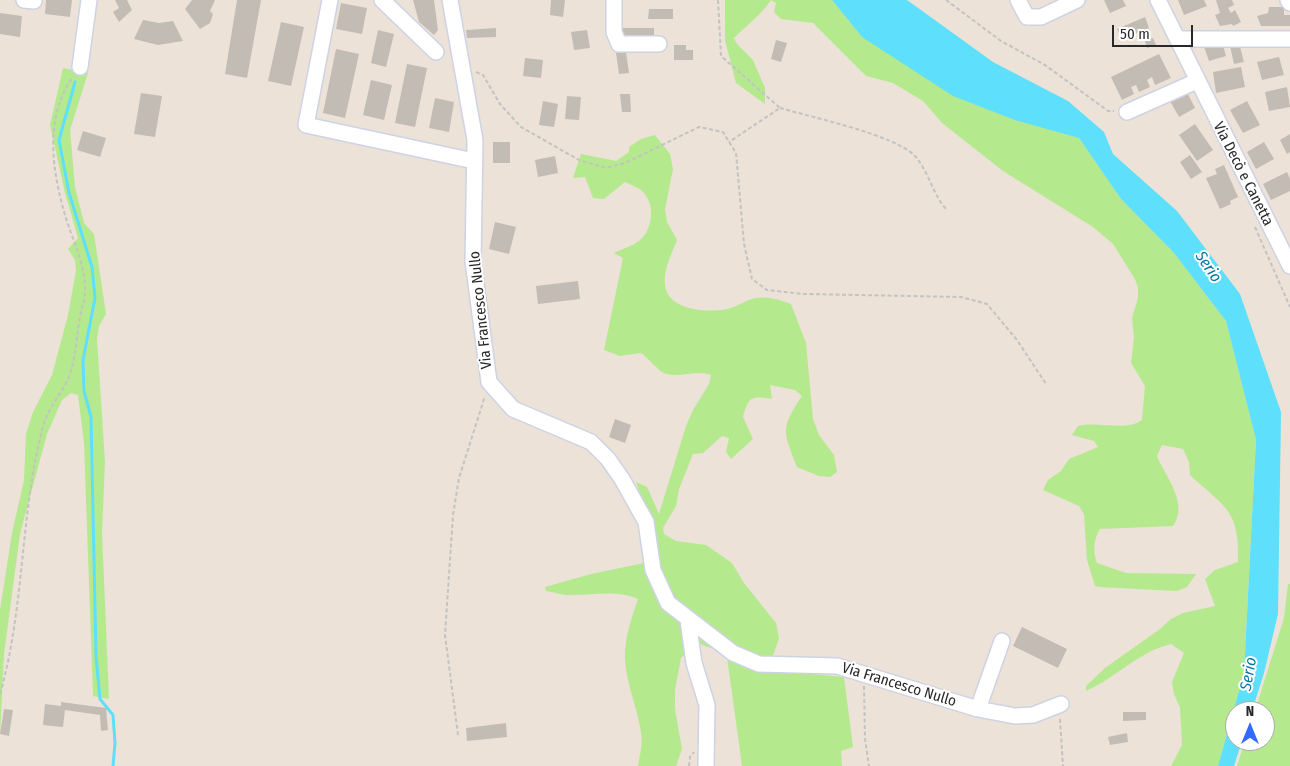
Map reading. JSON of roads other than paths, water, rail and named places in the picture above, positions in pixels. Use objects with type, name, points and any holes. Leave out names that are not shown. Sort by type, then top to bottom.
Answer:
[{"type":"street","points":[[80,67],[89,0]]},
{"type":"street","points":[[330,0],[306,125],[474,161]]},
{"type":"street","points":[[382,0],[445,61],[460,66]]},
{"type":"street","name":"Via Francesco Nullo","points":[[450,0],[456,44],[475,140],[473,261],[489,382],[513,409],[591,442],[608,459],[622,478],[646,522],[653,570],[668,603],[732,653],[759,664],[837,666],[978,709],[1015,716],[1032,715],[1060,704]]},
{"type":"street","points":[[614,0],[614,32],[619,44],[659,44]]},
{"type":"street","points":[[1018,0],[1027,17],[1041,17],[1077,0]]},
{"type":"street","name":"Via Decò e Canetta","points":[[1158,0],[1195,81],[1290,266]]},
{"type":"street","points":[[1176,39],[1290,39]]},
{"type":"street","points":[[436,52],[446,51],[456,44]]},
{"type":"street","points":[[1127,112],[1195,81]]},
{"type":"street","points":[[688,620],[694,663],[707,705],[706,766]]},
{"type":"street","points":[[978,709],[1002,640]]},
{"type":"water","name":"Serio","points":[[832,0],[907,0],[993,62],[1068,101],[1104,132],[1113,154],[1177,211],[1240,294],[1281,412],[1278,614],[1255,701],[1236,701],[1244,673],[1256,440],[1226,321],[1174,253],[1121,199],[1079,138],[1015,120],[953,96],[862,37]]},
{"type":"water","points":[[1225,741],[1225,751],[1239,751],[1234,766],[1218,766]]},
{"type":"waterway","points":[[75,82],[59,140],[69,193],[92,267],[95,298],[83,360],[84,391],[91,417],[96,656],[100,699],[113,715],[115,743],[113,766]]}]
